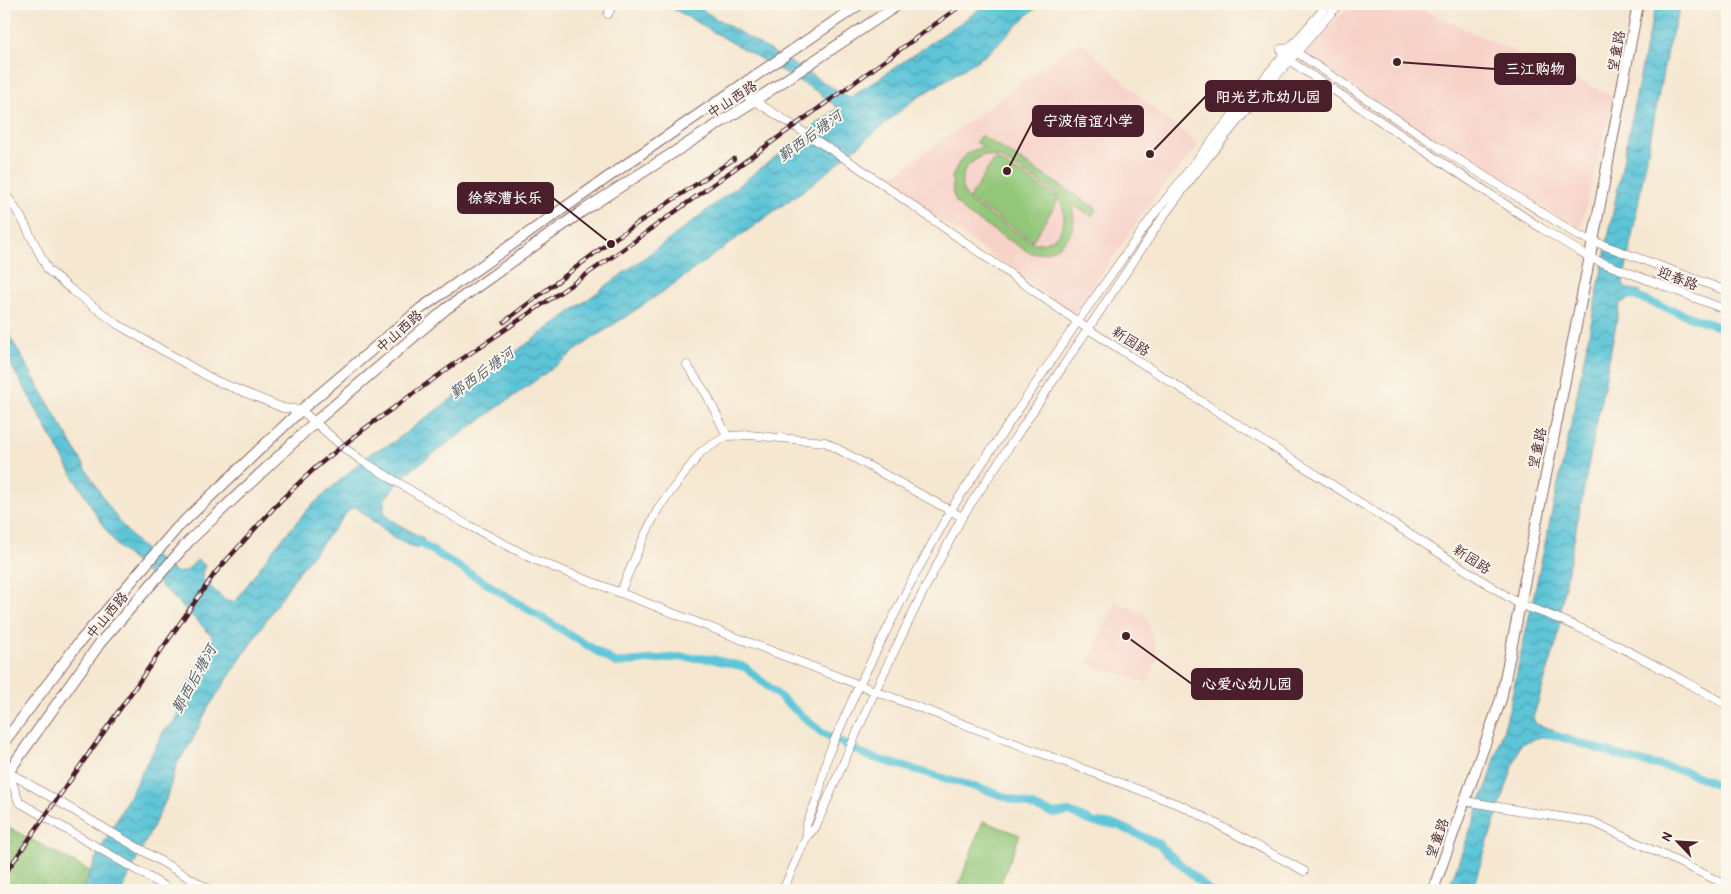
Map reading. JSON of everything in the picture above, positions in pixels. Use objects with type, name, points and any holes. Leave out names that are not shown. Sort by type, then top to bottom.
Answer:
[{"type":"main road","name":"中山西路","points":[[4,742],[79,642],[177,528],[301,410],[420,310],[641,154],[860,4]]},
{"type":"main road","name":"中山西路","points":[[6,775],[100,643],[152,583],[189,541],[315,422],[446,309],[584,210],[754,101],[899,4]]},
{"type":"main road","name":"望童路","points":[[1433,890],[1500,699],[1523,605],[1638,4]]},
{"type":"street","points":[[608,14],[613,4]]},
{"type":"street","points":[[1293,51],[1328,4]]},
{"type":"street","points":[[807,836],[806,826],[818,796],[828,755],[910,584],[950,511],[1078,321],[1181,178],[1286,58],[1339,4]]},
{"type":"street","name":"迎春路","points":[[1293,51],[1445,152],[1579,236],[1727,291]]},
{"type":"street","points":[[783,890],[807,836],[815,828],[922,594],[962,517],[1188,182],[1286,58]]},
{"type":"street","name":"迎春路","points":[[1286,58],[1590,258],[1727,310]]},
{"type":"street","name":"新园路","points":[[736,89],[858,167],[1088,329],[1523,605],[1558,618],[1641,658],[1727,705]]},
{"type":"street","points":[[4,192],[21,217],[48,270],[117,324],[214,380],[283,408],[301,410],[343,447],[361,460],[464,524],[535,560],[860,685],[1185,806],[1304,871]]},
{"type":"street","points":[[687,365],[706,395],[726,436]]},
{"type":"street","points":[[620,593],[659,507],[701,452],[726,436],[749,435],[825,442],[962,517]]},
{"type":"street","points":[[4,759],[6,775],[19,802],[170,890]]},
{"type":"street","points":[[6,775],[210,890]]},
{"type":"street","points":[[1465,801],[1593,822],[1727,885]]},
{"type":"shaded area","points":[[1351,4],[1409,4],[1614,96],[1580,230],[1302,55]]},
{"type":"shaded area","points":[[1080,41],[1147,103],[1199,145],[1153,199],[1074,314],[886,181]]},
{"type":"shaded area","points":[[1115,602],[1146,614],[1158,659],[1148,683],[1088,664]]},
{"type":"green space","points":[[981,135],[1097,209],[1092,216],[1071,204],[1074,224],[1067,239],[1050,251],[1030,253],[966,213],[956,202],[953,194],[952,177],[959,162],[969,152],[983,147],[976,142]],"holes":[[[985,155],[999,157],[1055,193],[1058,198],[995,158],[969,199],[1033,240],[1059,199],[1064,215],[1063,223],[1061,230],[1051,240],[1043,243],[1034,243],[971,203],[966,196],[962,182],[963,175],[970,164]]]},
{"type":"green space","points":[[983,821],[1020,835],[998,890],[957,890]]},
{"type":"green space","points":[[4,825],[90,871],[82,890],[4,890]]},
{"type":"water","name":"鄞西后塘河","points":[[665,4],[692,4],[850,98],[988,4],[1043,4],[1031,12],[986,55],[911,102],[816,181],[405,474],[384,500],[384,512],[389,519],[424,539],[417,549],[393,538],[356,507],[350,509],[297,574],[208,708],[192,741],[177,764],[166,800],[122,890],[84,890],[95,860],[164,731],[177,719],[178,698],[210,649],[213,639],[169,593],[118,547],[104,527],[4,353],[4,326],[96,486],[125,529],[146,550],[177,573],[186,571],[197,560],[205,565],[202,574],[203,580],[226,601],[235,602],[274,548],[310,507],[372,452],[389,445],[670,239],[838,108],[818,92]]},
{"type":"water","points":[[1657,4],[1681,4],[1667,50],[1623,284],[1625,288],[1640,291],[1639,301],[1631,298],[1620,303],[1563,595],[1557,641],[1533,718],[1536,724],[1554,730],[1551,738],[1539,738],[1520,745],[1472,890],[1448,890],[1490,777],[1508,714],[1571,425],[1649,31]]},
{"type":"waterway","points":[[1631,295],[1727,330]]},
{"type":"waterway","points":[[412,538],[616,663],[681,657],[711,659],[745,667],[821,732],[867,756],[989,791],[1054,814],[1069,812],[1095,823],[1117,825],[1157,843],[1209,890]]},
{"type":"waterway","points":[[1544,732],[1633,760],[1685,771],[1727,789]]},
{"type":"railway","points":[[4,875],[215,573],[281,500],[315,468],[360,432],[453,365],[618,253],[963,4]]},
{"type":"railway","points":[[504,322],[611,241],[734,159]]},
{"type":"place","name":"三江购物","points":[[1397,62]]},
{"type":"place","name":"阳光艺术幼儿园","points":[[1150,154]]},
{"type":"place","name":"宁波信谊小学","points":[[1007,171]]},
{"type":"place","name":"徐家漕长乐","points":[[611,244]]},
{"type":"place","name":"心爱心幼儿园","points":[[1126,636]]}]
